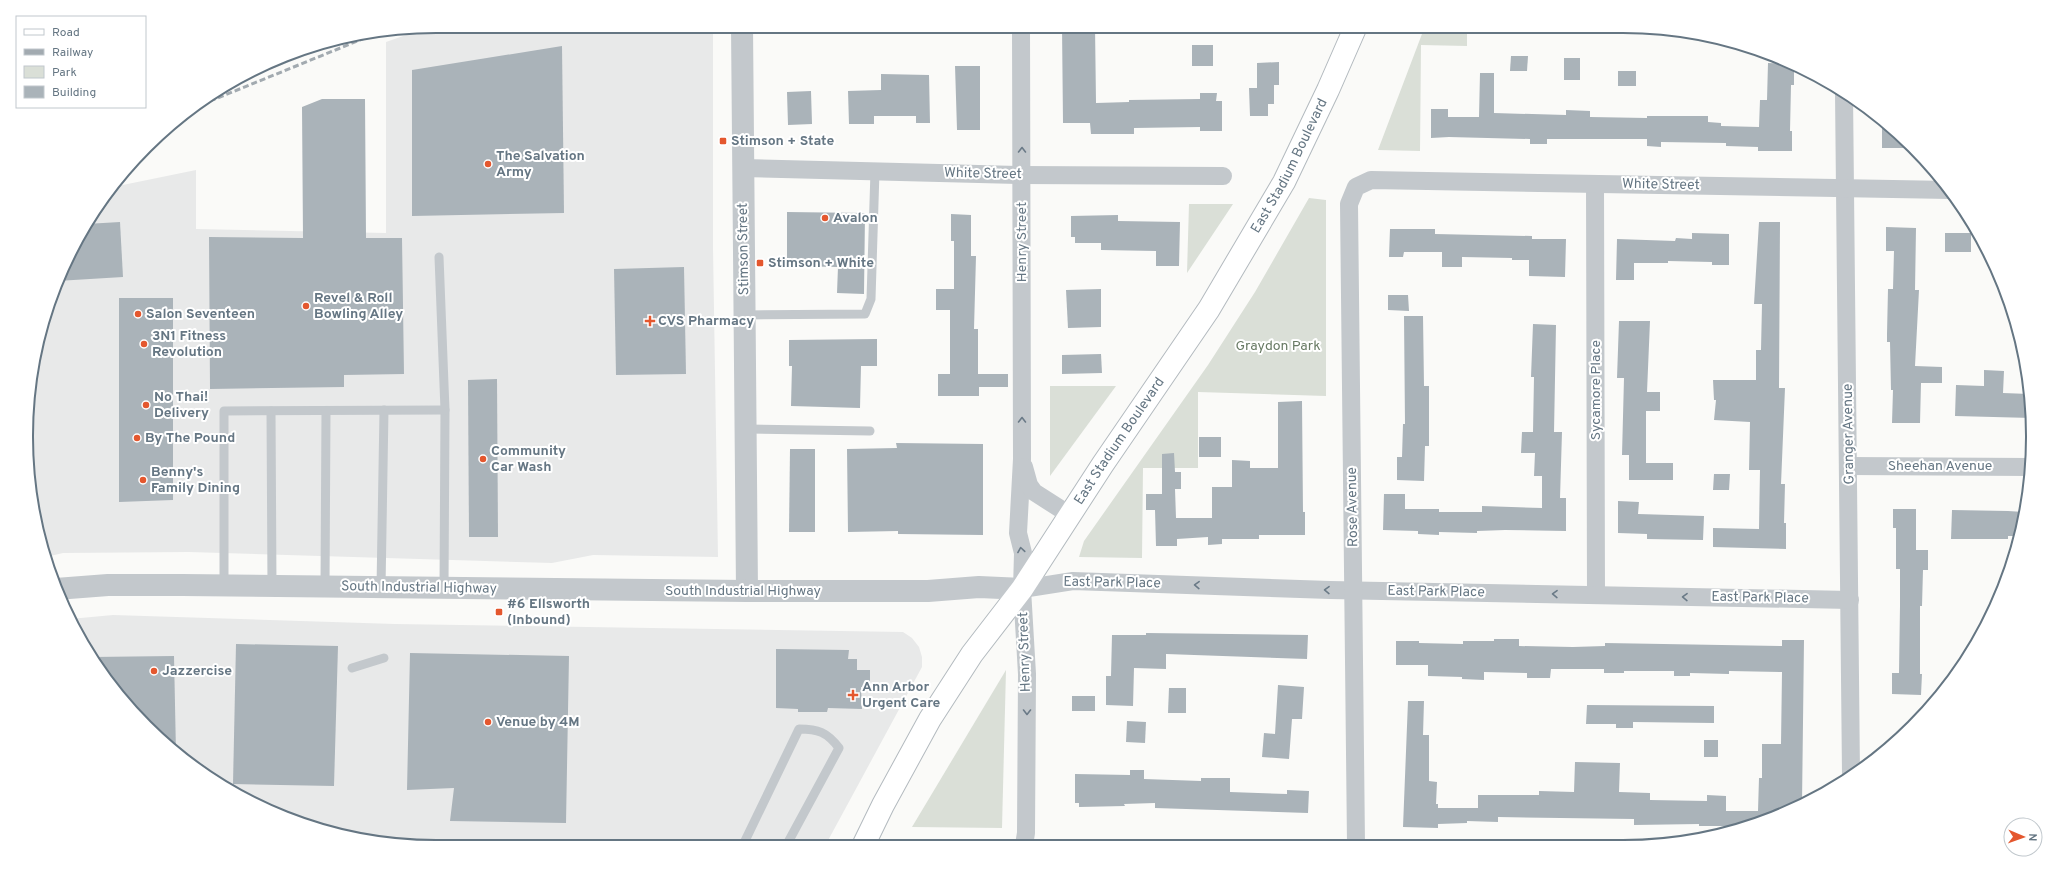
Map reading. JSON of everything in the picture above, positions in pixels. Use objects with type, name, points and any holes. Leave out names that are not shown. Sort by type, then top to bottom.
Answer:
[{"type":"main road","name":"East Stadium Boulevard","points":[[867,840],[883,805],[930,719],[977,647],[1022,589],[1070,515],[1209,310],[1284,182],[1328,90],[1353,33]]},
{"type":"street","name":"Stimson Street","points":[[742,33],[747,591]]},
{"type":"street","name":"Henry Street","points":[[1021,33],[1022,459],[1018,533],[1023,553],[1022,589],[1027,674],[1025,840]]},
{"type":"street","name":"Granger Avenue","points":[[1844,99],[1851,769]]},
{"type":"street","name":"White Street","points":[[743,168],[1022,175],[1223,176]]},
{"type":"street","name":"White Street","points":[[1372,180],[1942,190]]},
{"type":"street","name":"Rose Avenue","points":[[1356,840],[1349,204],[1356,186],[1372,180]]},
{"type":"street","name":"Sycamore Place","points":[[1595,184],[1596,595]]},
{"type":"street","name":"Henry Street","points":[[1022,459],[1029,485],[1034,492],[1070,515]]},
{"type":"street","name":"Sheehan Avenue","points":[[1849,466],[2025,467]]},
{"type":"street","name":"East Park Place","points":[[1022,589],[1073,581],[1354,590],[1850,600]]},
{"type":"street","name":"South Industrial Highway","points":[[63,588],[108,585],[747,591],[928,591],[979,587],[1022,589]]},
{"type":"lane","points":[[744,315],[865,314],[871,299],[876,171]]},
{"type":"lane","points":[[439,257],[445,410],[444,588]]},
{"type":"lane","points":[[381,588],[384,410]]},
{"type":"lane","points":[[224,586],[224,412],[445,410]]},
{"type":"lane","points":[[271,411],[272,586]]},
{"type":"lane","points":[[326,411],[326,587]]},
{"type":"lane","points":[[746,429],[870,431]]},
{"type":"lane","points":[[352,668],[384,658]]},
{"type":"lane","points":[[745,840],[799,729],[817,729],[833,740],[839,748],[789,840]]},
{"type":"shaded area","points":[[436,33],[713,33],[713,248],[718,557],[593,555],[552,563],[189,552],[63,553],[51,556],[36,489],[33,436],[36,384],[54,307],[75,258],[101,212],[120,185],[196,170],[196,229],[386,233],[386,42],[409,34]]},
{"type":"shaded area","points":[[318,51],[273,68],[307,54]]},
{"type":"shaded area","points":[[113,615],[395,624],[903,632],[912,638],[919,647],[922,657],[922,667],[828,840],[410,839],[384,837],[358,832],[307,819],[258,798],[212,772],[170,740],[133,703],[101,661],[77,618]]},
{"type":"green space","points":[[1422,33],[1467,33],[1467,46],[1421,45],[1420,151],[1378,150]]},
{"type":"green space","name":"Graydon Park","points":[[1309,198],[1326,200],[1326,396],[1198,392],[1198,468],[1143,468],[1142,558],[1079,557],[1084,541],[1208,365],[1255,292]]},
{"type":"green space","points":[[1189,204],[1233,204],[1187,273]]},
{"type":"green space","points":[[1050,386],[1116,386],[1050,476]]},
{"type":"green space","points":[[1006,670],[1002,828],[912,827]]},
{"type":"building","points":[[1062,33],[1095,33],[1096,103],[1129,102],[1129,100],[1200,99],[1200,93],[1217,93],[1216,101],[1222,101],[1222,131],[1200,131],[1200,127],[1134,128],[1134,134],[1091,134],[1090,123],[1063,123]]},
{"type":"building","points":[[1192,45],[1213,45],[1213,66],[1192,66]]},
{"type":"building","name":"The Salvation Army","points":[[562,46],[564,213],[412,216],[412,70]]},
{"type":"building","points":[[1511,56],[1528,56],[1527,71],[1510,71]]},
{"type":"building","points":[[1564,58],[1580,58],[1580,80],[1564,80]]},
{"type":"building","points":[[1279,62],[1279,85],[1274,85],[1274,104],[1268,104],[1268,116],[1250,116],[1249,88],[1257,88],[1257,63]]},
{"type":"building","points":[[1768,63],[1775,63],[1794,72],[1794,85],[1791,85],[1790,131],[1792,131],[1792,151],[1758,151],[1758,147],[1726,146],[1726,143],[1661,142],[1661,147],[1647,146],[1647,139],[1547,139],[1547,144],[1530,144],[1530,139],[1431,138],[1431,109],[1448,109],[1448,117],[1479,117],[1480,73],[1494,73],[1494,113],[1566,115],[1566,110],[1590,111],[1590,117],[1647,118],[1647,116],[1708,116],[1708,122],[1721,123],[1721,126],[1759,127],[1760,100],[1767,100]]},
{"type":"building","points":[[955,66],[980,66],[980,130],[957,130]]},
{"type":"building","points":[[1618,71],[1636,71],[1636,86],[1618,86]]},
{"type":"building","points":[[881,74],[929,75],[930,123],[916,123],[916,116],[874,116],[874,124],[849,124],[848,91],[881,90]]},
{"type":"building","points":[[811,91],[812,124],[788,125],[787,92]]},
{"type":"building","name":"Revel & Roll Bowling Alley","points":[[322,99],[365,99],[366,238],[402,238],[404,374],[344,375],[344,387],[210,389],[209,237],[303,238],[302,107]]},
{"type":"building","points":[[1882,127],[1905,148],[1882,148]]},
{"type":"building","points":[[787,212],[865,213],[864,294],[837,293],[838,267],[787,266]]},
{"type":"building","points":[[951,214],[971,215],[971,256],[976,256],[974,329],[978,329],[978,374],[1008,374],[1008,387],[979,387],[979,396],[938,396],[938,374],[950,374],[950,310],[936,310],[936,289],[954,289],[954,241],[951,241]]},
{"type":"building","points":[[1118,215],[1118,221],[1180,222],[1179,266],[1156,266],[1156,251],[1101,250],[1101,243],[1075,243],[1075,237],[1071,237],[1071,216]]},
{"type":"building","points":[[120,222],[123,277],[65,281],[75,258],[94,224]]},
{"type":"building","points":[[1759,222],[1780,222],[1779,388],[1785,388],[1781,484],[1785,484],[1784,523],[1786,523],[1786,549],[1713,547],[1713,528],[1759,529],[1760,470],[1749,470],[1750,422],[1714,420],[1716,400],[1714,400],[1713,380],[1756,380],[1756,350],[1761,350],[1762,304],[1754,304]]},
{"type":"building","points":[[1886,227],[1916,228],[1915,290],[1919,290],[1915,366],[1942,367],[1942,383],[1921,383],[1920,423],[1892,423],[1893,390],[1891,390],[1890,342],[1887,342],[1887,334],[1888,289],[1893,289],[1894,251],[1886,251]]},
{"type":"building","points":[[1390,229],[1435,229],[1435,234],[1532,236],[1532,239],[1566,239],[1565,277],[1529,276],[1529,260],[1512,260],[1512,258],[1462,257],[1462,267],[1442,267],[1442,252],[1404,252],[1403,257],[1389,257]]},
{"type":"building","points":[[1692,233],[1729,234],[1729,265],[1712,265],[1712,262],[1668,261],[1668,263],[1634,263],[1634,280],[1616,280],[1617,239],[1675,241],[1676,238],[1692,239]]},
{"type":"building","points":[[1945,233],[1971,233],[1971,252],[1945,252]]},
{"type":"building","name":"CVS Pharmacy","points":[[684,267],[686,374],[616,375],[614,269]]},
{"type":"building","points":[[1101,289],[1101,327],[1068,328],[1066,290]]},
{"type":"building","points":[[1388,295],[1408,295],[1409,311],[1388,310]]},
{"type":"building","points":[[119,298],[173,298],[173,500],[119,502]]},
{"type":"building","points":[[1404,316],[1423,316],[1424,386],[1429,386],[1429,446],[1425,446],[1424,481],[1397,480],[1397,457],[1402,457],[1403,424],[1405,424]]},
{"type":"building","points":[[1619,321],[1650,321],[1647,392],[1660,392],[1660,411],[1646,411],[1646,463],[1673,463],[1673,480],[1629,480],[1629,455],[1622,455],[1624,378],[1617,378]]},
{"type":"building","points":[[1533,324],[1556,325],[1554,432],[1562,432],[1560,498],[1566,498],[1566,531],[1505,530],[1477,531],[1477,533],[1439,532],[1439,535],[1418,534],[1418,531],[1383,530],[1384,494],[1405,494],[1405,509],[1439,509],[1439,512],[1482,512],[1482,506],[1542,508],[1542,476],[1534,476],[1535,453],[1521,453],[1522,432],[1533,432],[1534,377],[1531,377]]},
{"type":"building","points":[[877,339],[877,366],[861,366],[860,408],[791,406],[792,366],[789,366],[789,340]]},
{"type":"building","points":[[1101,354],[1102,373],[1062,374],[1062,355]]},
{"type":"building","points":[[1984,370],[2004,371],[2003,393],[2024,394],[2025,418],[1955,416],[1956,385],[1984,386]]},
{"type":"building","name":"Community Car Wash","points":[[497,379],[498,537],[469,537],[468,380]]},
{"type":"building","points":[[1302,401],[1303,512],[1305,512],[1305,535],[1259,535],[1259,539],[1222,539],[1222,544],[1208,545],[1208,537],[1177,539],[1177,546],[1156,546],[1155,510],[1146,510],[1146,494],[1162,494],[1162,454],[1174,453],[1175,472],[1181,472],[1181,489],[1175,489],[1176,518],[1212,518],[1212,487],[1232,487],[1232,460],[1250,461],[1250,468],[1278,468],[1278,402]]},
{"type":"building","points":[[1199,437],[1221,437],[1221,457],[1199,457]]},
{"type":"building","points":[[896,443],[983,444],[983,535],[898,534],[898,531],[848,532],[847,449],[897,448]]},
{"type":"building","points":[[790,449],[815,449],[815,532],[789,532]]},
{"type":"building","points":[[1714,474],[1730,474],[1729,490],[1713,490]]},
{"type":"building","points":[[1618,501],[1639,502],[1638,514],[1704,516],[1703,540],[1647,539],[1647,534],[1618,533]]},
{"type":"building","points":[[1893,509],[1916,509],[1916,550],[1928,550],[1928,570],[1923,570],[1922,606],[1920,606],[1920,674],[1922,674],[1921,695],[1892,694],[1892,673],[1899,673],[1900,606],[1900,569],[1896,569],[1896,528],[1893,528]]},
{"type":"building","points":[[1952,510],[2019,512],[2013,536],[2008,536],[2008,539],[1951,539]]},
{"type":"building","points":[[1146,633],[1308,635],[1307,659],[1166,654],[1166,669],[1134,668],[1133,706],[1106,705],[1106,676],[1111,676],[1112,635],[1146,635]]},
{"type":"building","points":[[1494,639],[1519,639],[1519,646],[1573,647],[1605,646],[1605,643],[1782,646],[1782,640],[1804,640],[1802,797],[1752,819],[1727,826],[1699,826],[1699,824],[1634,825],[1634,819],[1498,817],[1498,822],[1467,821],[1467,823],[1438,824],[1438,828],[1403,827],[1408,701],[1424,701],[1423,735],[1429,735],[1429,781],[1437,782],[1436,804],[1438,804],[1438,808],[1478,808],[1478,795],[1539,795],[1539,791],[1574,792],[1575,762],[1620,763],[1619,792],[1650,793],[1650,800],[1707,801],[1707,795],[1726,796],[1726,811],[1758,811],[1759,778],[1762,778],[1762,744],[1781,744],[1782,672],[1729,671],[1729,674],[1690,673],[1690,676],[1674,676],[1674,671],[1624,671],[1624,673],[1604,673],[1604,669],[1551,669],[1550,678],[1527,678],[1527,673],[1484,672],[1484,680],[1462,679],[1462,677],[1428,676],[1428,665],[1396,665],[1396,641],[1463,644],[1463,641],[1494,641]]},
{"type":"building","points":[[236,644],[338,646],[334,786],[233,784]]},
{"type":"building","points":[[776,649],[849,650],[848,659],[857,659],[857,670],[870,670],[870,687],[861,687],[862,709],[828,708],[827,712],[798,712],[798,709],[776,708]]},
{"type":"building","name":"Venue by 4M","points":[[410,653],[569,656],[566,823],[450,821],[454,788],[407,790]]},
{"type":"building","points":[[174,656],[176,745],[133,703],[99,657]]},
{"type":"building","points":[[1278,685],[1304,687],[1302,719],[1292,719],[1289,759],[1262,757],[1264,733],[1275,734]]},
{"type":"building","points":[[1169,688],[1186,688],[1186,713],[1168,713]]},
{"type":"building","points":[[1072,696],[1095,696],[1095,711],[1072,711]]},
{"type":"building","points":[[1587,705],[1714,706],[1714,723],[1633,722],[1633,728],[1616,728],[1616,724],[1586,724]]},
{"type":"building","points":[[1127,721],[1146,722],[1145,743],[1126,742]]},
{"type":"building","points":[[1704,740],[1718,740],[1718,757],[1704,757]]},
{"type":"building","points":[[1130,770],[1144,770],[1144,779],[1201,781],[1201,778],[1230,778],[1230,792],[1287,794],[1287,790],[1309,791],[1308,813],[1155,808],[1155,803],[1124,804],[1125,806],[1079,807],[1079,803],[1075,803],[1075,774],[1130,775]]},
{"type":"railway","points":[[216,99],[357,41]]},
{"type":"place","name":"Stimson + State","points":[[723,141]]},
{"type":"place","name":"The Salvation Army","points":[[488,164]]},
{"type":"place","name":"Avalon","points":[[825,218]]},
{"type":"place","name":"Stimson + White","points":[[760,263]]},
{"type":"place","name":"Revel & Roll Bowling Alley","points":[[306,306]]},
{"type":"place","name":"Salon Seventeen","points":[[138,314]]},
{"type":"place","name":"CVS Pharmacy","points":[[650,321]]},
{"type":"place","name":"3N1 Fitness Revolution","points":[[144,344]]},
{"type":"place","name":"No Thai! Delivery","points":[[146,405]]},
{"type":"place","name":"By The Pound","points":[[137,438]]},
{"type":"place","name":"Community Car Wash","points":[[483,459]]},
{"type":"place","name":"Benny's Family Dining","points":[[143,480]]},
{"type":"place","name":"#6 Ellsworth (Inbound)","points":[[499,612]]},
{"type":"place","name":"Jazzercise","points":[[154,671]]},
{"type":"place","name":"Ann Arbor Urgent Care","points":[[853,695]]},
{"type":"place","name":"Venue by 4M","points":[[488,722]]}]
